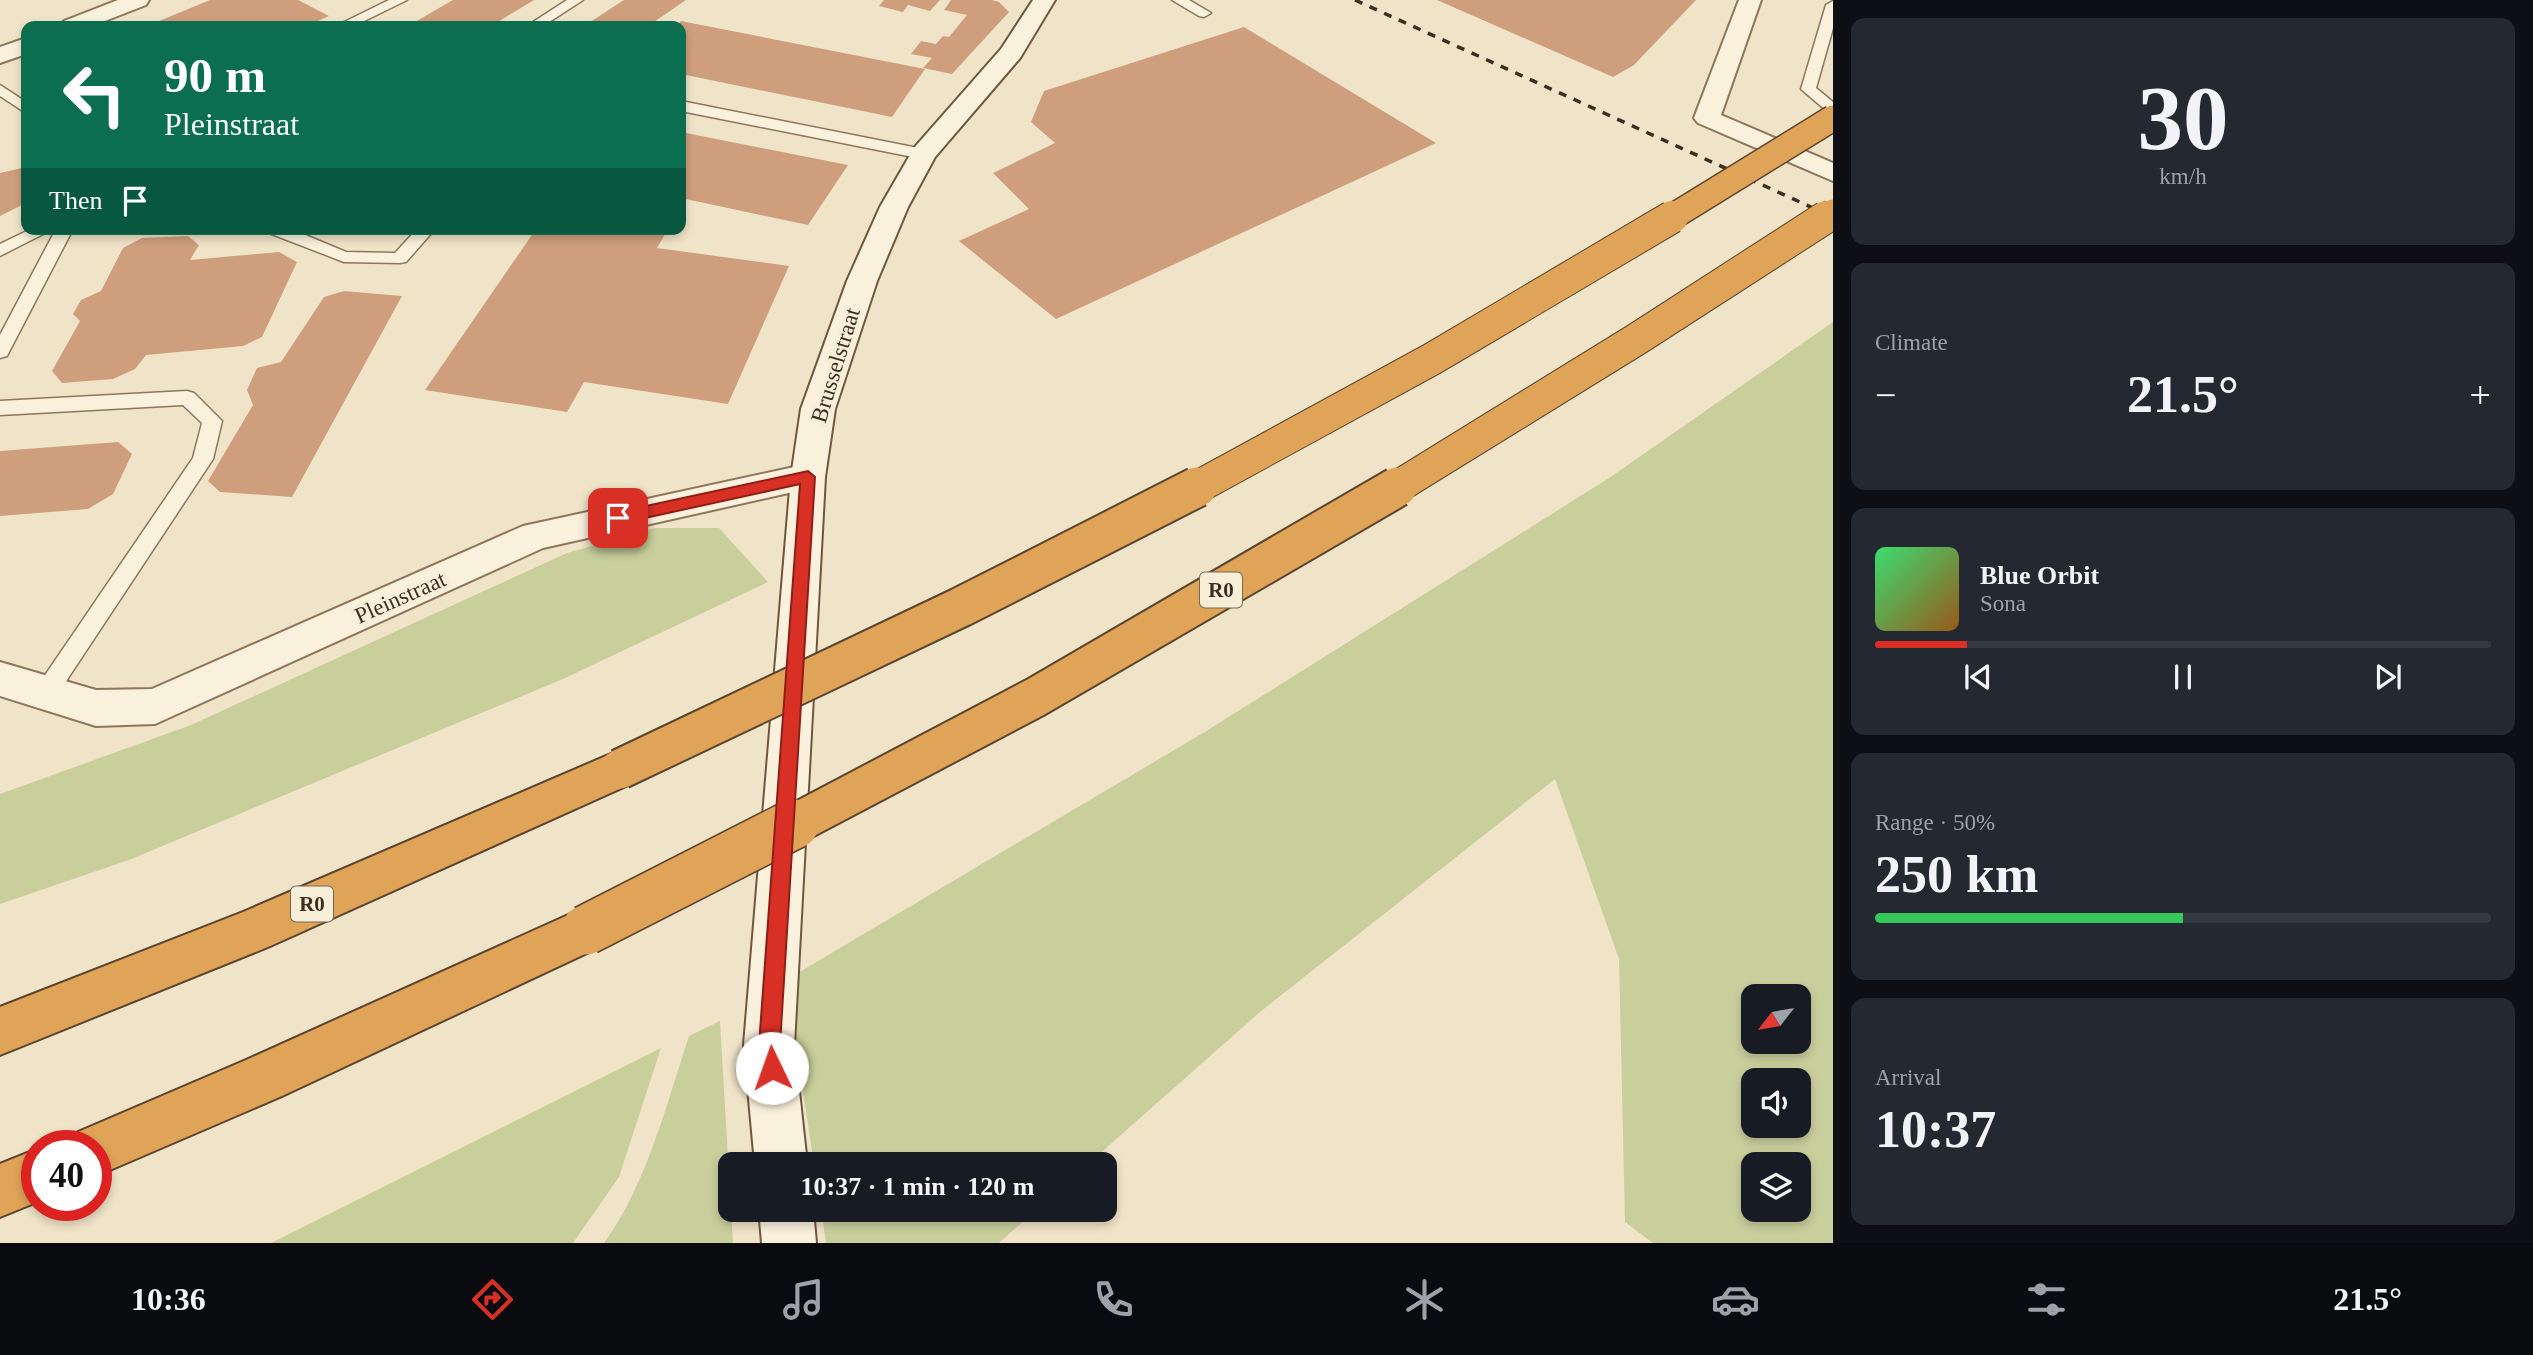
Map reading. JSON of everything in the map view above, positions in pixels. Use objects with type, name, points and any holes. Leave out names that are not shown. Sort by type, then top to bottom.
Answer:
[{"type":"highway","name":"R0","points":[[0,1031],[252,931],[620,769],[971,604],[1296,435],[1557,288],[1833,118]]},
{"type":"highway","name":"R0","points":[[112,1143],[264,1078],[586,930],[1034,698],[1368,505],[1648,335],[1833,212]]},
{"type":"highway","points":[[0,1191],[21,1182]]},
{"type":"street","points":[[85,21],[138,0]]},
{"type":"street","name":"Brusselstraat","points":[[780,1152],[769,1045],[808,477],[818,409],[862,281],[894,207],[923,154],[1011,53],[1041,0]]},
{"type":"street","points":[[1750,0],[1707,118],[1833,173]]},
{"type":"street","points":[[0,55],[21,47]]},
{"type":"street","name":"Pleinstraat","points":[[0,679],[96,708],[155,706],[537,536],[808,477]]},
{"type":"street","points":[[787,1222],[789,1243]]},
{"type":"lane","points":[[354,21],[400,0]]},
{"type":"lane","points":[[542,21],[576,0]]},
{"type":"lane","points":[[1179,0],[1204,13]]},
{"type":"lane","points":[[1833,5],[1808,89],[1833,109]]},
{"type":"lane","points":[[0,89],[21,105]]},
{"type":"lane","points":[[686,107],[923,154]]},
{"type":"lane","points":[[0,251],[33,235]]},
{"type":"lane","points":[[0,352],[62,235]]},
{"type":"lane","points":[[290,235],[344,257],[400,258],[421,235]]},
{"type":"lane","points":[[0,408],[187,398],[212,421],[203,459],[45,694]]},
{"type":"green space","points":[[1833,322],[1833,1243],[1653,1243],[1625,1222],[1619,959],[1555,779],[1260,1012],[1102,1152],[812,1152],[786,980],[1203,733],[1609,478]]},
{"type":"green space","points":[[655,528],[719,528],[768,582],[563,679],[129,860],[0,904],[0,794],[191,725],[567,553]]},
{"type":"green space","points":[[720,1021],[728,1152],[718,1152],[718,1222],[732,1222],[733,1243],[604,1243],[619,1220],[644,1170],[689,1036]]},
{"type":"green space","points":[[661,1048],[619,1177],[573,1243],[271,1243]]},
{"type":"green space","points":[[823,1222],[1022,1222],[999,1243],[826,1243]]},
{"type":"building","points":[[210,0],[298,0],[329,16],[318,21],[159,21]]},
{"type":"building","points":[[453,0],[534,0],[499,21],[417,21]]},
{"type":"building","points":[[624,0],[686,0],[655,21],[592,21]]},
{"type":"building","points":[[884,0],[940,0],[930,11],[908,5],[903,12],[879,6]]},
{"type":"building","points":[[951,0],[992,0],[999,2],[1009,12],[952,74],[923,68],[932,58],[911,54],[921,41],[936,44],[943,36],[949,37],[967,15],[944,10]]},
{"type":"building","points":[[1437,0],[1696,0],[1634,65],[1613,77]]},
{"type":"building","points":[[686,22],[925,69],[892,117],[686,75]]},
{"type":"building","points":[[1244,27],[1436,143],[1056,319],[959,241],[1029,209],[993,173],[1055,143],[1031,122],[1044,91]]},
{"type":"building","points":[[686,133],[848,165],[808,225],[686,199]]},
{"type":"building","points":[[21,168],[21,206],[0,216],[0,173]]},
{"type":"building","points":[[532,235],[665,235],[657,248],[789,266],[728,404],[584,382],[567,412],[425,390]]},
{"type":"building","points":[[188,236],[199,245],[190,260],[279,252],[297,262],[262,337],[243,346],[146,355],[135,369],[113,379],[62,383],[52,371],[80,321],[73,314],[81,300],[101,291],[123,248],[142,238]]},
{"type":"building","points":[[344,291],[402,296],[292,497],[220,492],[208,481],[253,405],[247,390],[257,368],[281,362],[324,297]]},
{"type":"building","points":[[118,442],[132,454],[113,494],[88,509],[0,516],[0,451]]},
{"type":"railway","points":[[1355,0],[1833,217]]},
{"type":"route","points":[[618,518],[808,477],[769,1045],[772,1068]]}]
